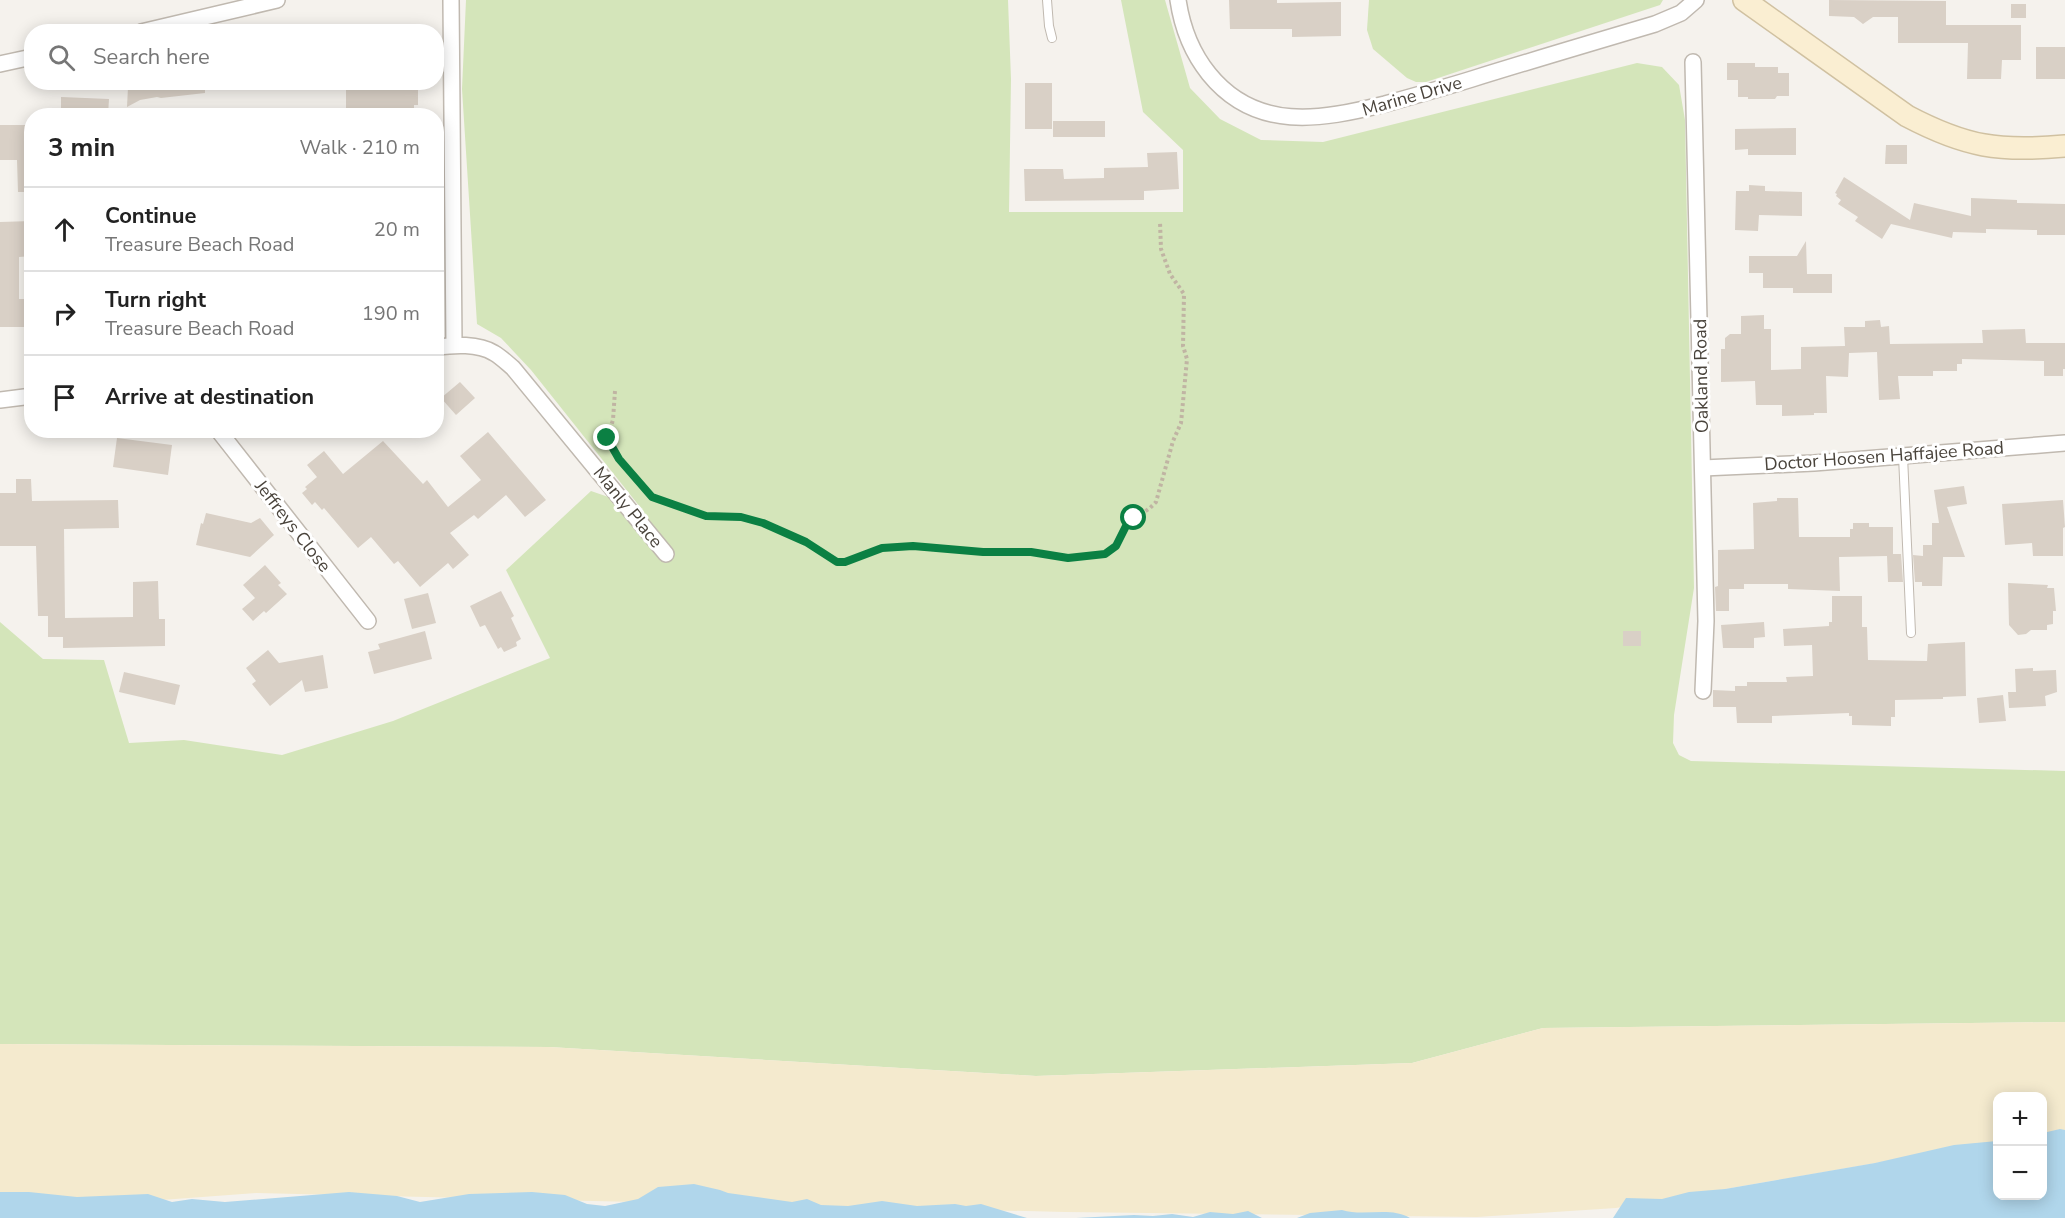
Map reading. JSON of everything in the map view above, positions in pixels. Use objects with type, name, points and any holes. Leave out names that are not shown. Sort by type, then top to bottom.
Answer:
[{"type":"street","points":[[175,24],[277,0]]},
{"type":"street","points":[[444,346],[454,345],[451,0]]},
{"type":"street","name":"Marine Drive","points":[[1178,0],[1181,21],[1202,66],[1230,96],[1262,112],[1278,116],[1317,118],[1350,113],[1429,92],[1655,24],[1681,13],[1696,0]]},
{"type":"street","points":[[1744,0],[1907,116],[1928,127],[1960,140],[1984,146],[2008,149],[2065,146]]},
{"type":"street","points":[[0,64],[24,59]]},
{"type":"street","name":"Oakland Road","points":[[1693,62],[1706,621],[1703,691]]},
{"type":"street","name":"Manly Place","points":[[454,345],[494,352],[513,368],[666,554]]},
{"type":"street","points":[[0,400],[24,397]]},
{"type":"street","name":"Jeffreys Close","points":[[224,438],[368,621]]},
{"type":"street","name":"Doctor Hoosen Haffajee Road","points":[[1702,468],[1814,463],[2065,443]]},
{"type":"lane","points":[[1047,0],[1052,38]]},
{"type":"lane","points":[[1903,456],[1911,633]]},
{"type":"path","points":[[615,391],[613,420],[607,438],[619,459],[652,497],[706,516],[741,517],[763,523],[806,542],[837,562],[845,562],[882,548],[913,546],[983,552],[1031,552],[1068,558],[1105,554],[1116,546],[1127,524],[1156,502],[1173,441],[1181,423],[1187,360],[1183,346],[1184,294],[1170,274],[1161,249],[1160,222]]},
{"type":"green space","points":[[466,0],[1008,0],[1011,79],[1009,212],[1183,212],[1183,150],[1143,112],[1121,0],[1165,0],[1190,88],[1220,119],[1261,140],[1323,142],[1637,63],[1662,67],[1679,85],[1685,120],[1694,588],[1674,715],[1673,743],[1679,755],[1691,761],[2065,771],[2065,1022],[1543,1028],[1412,1063],[1036,1076],[549,1047],[0,1044],[0,622],[43,659],[104,660],[129,743],[184,740],[282,755],[393,721],[550,658],[506,570],[591,491],[643,509],[531,370],[501,338],[477,324],[462,89]]},
{"type":"green space","points":[[1369,0],[1663,0],[1660,5],[1426,82],[1416,82],[1407,78],[1373,49],[1367,30]]},
{"type":"sand","points":[[2065,1022],[2065,1142],[2047,1141],[2047,1092],[1993,1092],[1993,1143],[1616,1208],[1477,1217],[1065,1212],[256,1193],[0,1212],[0,1044],[549,1047],[1036,1076],[1412,1063],[1543,1028]]},
{"type":"water","points":[[2065,1130],[2065,1218],[1613,1218],[1626,1198],[1662,1199],[1689,1192],[1725,1189],[1875,1163],[1954,1145],[1993,1141],[1993,1200],[2047,1200],[2047,1132]]},
{"type":"water","points":[[694,1184],[728,1193],[792,1202],[807,1199],[821,1205],[848,1206],[882,1201],[917,1206],[981,1204],[1027,1218],[0,1218],[0,1192],[29,1192],[77,1197],[148,1194],[172,1202],[192,1199],[225,1202],[349,1192],[397,1196],[420,1202],[469,1194],[532,1192],[565,1195],[587,1204],[605,1206],[638,1199],[658,1187]]},
{"type":"water","points":[[1342,1210],[1359,1213],[1394,1213],[1410,1218],[1297,1218],[1310,1213]]},
{"type":"water","points":[[1248,1211],[1262,1218],[1076,1218],[1172,1214],[1193,1217],[1210,1212],[1233,1214]]},
{"type":"building","points":[[1229,0],[1277,0],[1277,3],[1341,2],[1341,36],[1292,37],[1292,29],[1230,29]]},
{"type":"building","points":[[1829,0],[1946,1],[1946,25],[2021,25],[2021,60],[2002,60],[2001,79],[1967,79],[1968,43],[1898,43],[1898,17],[1873,17],[1863,24],[1854,17],[1829,16]]},
{"type":"building","points":[[2011,4],[2026,4],[2026,18],[2011,18]]},
{"type":"building","points":[[2036,47],[2065,47],[2065,79],[2036,79]]},
{"type":"building","points":[[1727,63],[1755,63],[1755,67],[1778,67],[1778,73],[1789,73],[1789,96],[1777,96],[1775,99],[1738,97],[1738,80],[1727,80]]},
{"type":"building","points":[[1025,83],[1052,83],[1052,129],[1025,129]]},
{"type":"building","points":[[128,90],[205,90],[205,93],[140,100],[127,107]]},
{"type":"building","points":[[346,90],[418,90],[418,105],[414,105],[414,108],[346,108]]},
{"type":"building","points":[[61,97],[109,99],[108,108],[61,108]]},
{"type":"building","points":[[1053,121],[1105,121],[1105,137],[1053,137]]},
{"type":"building","points":[[0,125],[24,125],[24,192],[18,192],[17,160],[0,160]]},
{"type":"building","points":[[1796,128],[1796,155],[1748,155],[1748,149],[1735,150],[1735,129]]},
{"type":"building","points":[[1886,145],[1907,145],[1907,164],[1885,164]]},
{"type":"building","points":[[1177,152],[1179,189],[1144,191],[1144,200],[1025,201],[1024,169],[1063,169],[1064,179],[1104,178],[1104,168],[1148,167],[1147,153]]},
{"type":"building","points":[[1844,177],[1910,220],[1914,203],[1971,216],[1971,198],[2017,200],[2017,203],[2065,204],[2065,235],[2037,235],[2037,230],[1986,229],[1986,233],[1953,232],[1952,238],[1891,224],[1882,239],[1855,221],[1858,217],[1838,204],[1841,200],[1835,193]]},
{"type":"building","points":[[1749,185],[1765,186],[1765,191],[1802,192],[1802,216],[1759,215],[1758,231],[1735,230],[1736,191],[1749,191]]},
{"type":"building","points":[[24,221],[24,257],[19,257],[19,299],[24,299],[24,327],[0,327],[0,222]]},
{"type":"building","points":[[1806,241],[1807,274],[1832,274],[1832,293],[1793,293],[1793,288],[1763,288],[1763,273],[1749,273],[1749,256],[1797,256]]},
{"type":"building","points":[[1764,315],[1764,329],[1771,329],[1771,370],[1801,369],[1801,347],[1845,346],[1844,327],[1865,327],[1865,321],[1880,320],[1881,327],[1889,326],[1890,344],[1983,343],[1982,330],[2025,329],[2026,343],[2065,343],[2065,369],[2063,369],[2063,376],[2044,376],[2044,361],[1962,359],[1962,364],[1957,364],[1957,371],[1933,371],[1933,376],[1898,376],[1900,399],[1879,400],[1877,352],[1849,353],[1848,377],[1826,376],[1827,413],[1782,416],[1782,405],[1756,405],[1755,381],[1721,382],[1721,349],[1725,349],[1725,338],[1730,334],[1741,334],[1741,316]]},
{"type":"building","points":[[460,382],[475,398],[456,415],[444,401],[444,395]]},
{"type":"building","points":[[488,432],[546,500],[525,517],[506,495],[478,519],[474,515],[450,533],[469,555],[453,569],[448,563],[420,587],[398,561],[394,564],[371,537],[358,548],[324,508],[322,510],[315,502],[312,505],[302,493],[307,489],[305,487],[317,477],[307,465],[324,451],[343,474],[383,441],[423,484],[427,480],[448,507],[481,480],[460,456]]},
{"type":"building","points":[[117,438],[172,445],[168,475],[113,467]]},
{"type":"building","points":[[16,479],[31,479],[32,501],[118,500],[119,528],[64,529],[65,618],[133,617],[133,582],[158,581],[159,619],[165,619],[165,646],[63,648],[63,637],[48,637],[48,616],[38,616],[36,546],[0,546],[0,493],[16,493]]},
{"type":"building","points":[[1964,486],[1967,504],[1947,507],[1965,557],[1943,557],[1942,586],[1922,586],[1922,582],[1915,582],[1913,555],[1923,556],[1923,545],[1932,545],[1932,523],[1939,523],[1934,490]]},
{"type":"building","points":[[1777,498],[1798,498],[1799,537],[1850,537],[1853,523],[1869,523],[1869,527],[1893,527],[1893,554],[1901,554],[1903,582],[1888,582],[1887,556],[1839,557],[1840,591],[1788,589],[1788,584],[1744,584],[1744,589],[1729,589],[1729,611],[1716,611],[1718,550],[1754,549],[1753,503],[1777,501]]},
{"type":"building","points":[[2063,500],[2065,527],[2063,528],[2063,556],[2033,556],[2032,543],[2005,545],[2002,504]]},
{"type":"building","points":[[206,513],[251,523],[260,518],[274,535],[250,557],[196,545]]},
{"type":"building","points":[[265,565],[281,583],[278,585],[287,594],[266,613],[264,611],[253,621],[242,609],[255,598],[243,585]]},
{"type":"building","points":[[2008,583],[2048,585],[2047,588],[2054,588],[2056,611],[2053,611],[2053,624],[2047,625],[2047,630],[2031,630],[2026,634],[2018,635],[2009,625]]},
{"type":"building","points":[[501,591],[514,616],[511,618],[521,639],[516,642],[517,646],[504,652],[501,647],[498,649],[485,625],[480,627],[470,606]]},
{"type":"building","points":[[428,593],[436,623],[412,629],[404,599]]},
{"type":"building","points":[[1832,596],[1862,596],[1862,627],[1867,627],[1868,660],[1927,661],[1928,644],[1965,642],[1966,696],[1895,700],[1895,717],[1891,717],[1891,726],[1852,725],[1852,716],[1849,716],[1849,713],[1772,716],[1772,723],[1737,723],[1736,707],[1713,707],[1713,690],[1735,691],[1735,686],[1747,686],[1747,682],[1787,682],[1786,677],[1813,676],[1812,645],[1784,646],[1783,629],[1829,626],[1829,622],[1832,622]]},
{"type":"building","points":[[1764,622],[1765,637],[1754,638],[1754,648],[1723,648],[1721,625]]},
{"type":"building","points":[[425,631],[432,659],[374,674],[368,652],[380,649],[378,644]]},
{"type":"building","points":[[1623,631],[1641,631],[1641,646],[1623,646]]},
{"type":"building","points":[[268,650],[279,663],[323,655],[328,688],[305,692],[302,680],[270,706],[252,684],[256,681],[246,668]]},
{"type":"building","points":[[2033,668],[2033,671],[2056,670],[2057,692],[2045,696],[2046,706],[2009,708],[2008,692],[2016,692],[2015,669]]},
{"type":"building","points":[[124,672],[180,685],[175,705],[119,692]]},
{"type":"building","points":[[2003,695],[2006,721],[1979,723],[1977,698]]},
{"type":"route","points":[[607,438],[619,459],[652,497],[706,516],[741,517],[763,523],[806,542],[837,562],[845,562],[882,548],[913,546],[983,552],[1031,552],[1068,558],[1105,554],[1111,552],[1116,546],[1127,524],[1134,518]]}]
